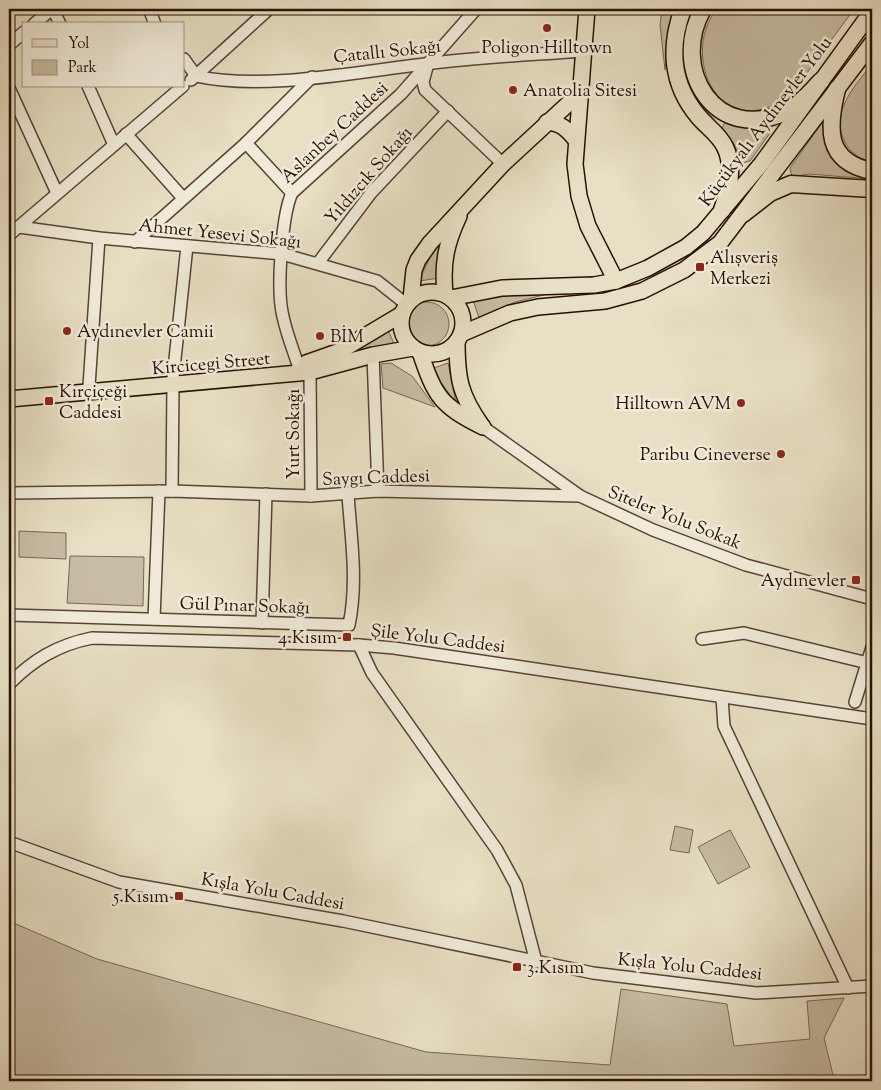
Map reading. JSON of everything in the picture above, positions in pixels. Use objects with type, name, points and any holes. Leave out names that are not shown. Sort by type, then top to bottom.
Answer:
[{"type":"highway","points":[[683,9],[677,24],[673,46],[675,70],[684,96],[698,116],[716,133],[726,148],[730,162],[730,178],[722,210]]},
{"type":"highway","points":[[703,9],[694,26],[693,67],[705,96],[722,113],[748,120],[776,116],[789,110],[804,99],[822,81]]},
{"type":"highway","points":[[838,89],[831,114],[832,140],[839,153],[848,163],[860,169],[872,171]]},
{"type":"highway","points":[[743,214],[770,193],[791,184],[872,189]]},
{"type":"main road","points":[[587,9],[575,164],[579,196],[588,226],[616,281]]},
{"type":"main road","name":"Küçükyalı Aydınevler Yolu","points":[[448,296],[502,288],[575,286],[616,281],[648,268],[686,248],[703,233],[778,143],[872,11]]},
{"type":"main road","points":[[417,350],[436,354],[444,352],[459,338],[510,313],[538,307],[605,301],[642,291],[684,270],[714,248],[743,214],[872,43]]},
{"type":"main road","points":[[483,427],[460,415],[441,401],[430,383],[417,350],[403,336],[400,328],[414,270],[418,260],[443,228],[503,164],[582,91]]},
{"type":"main road","points":[[547,122],[562,126],[576,140]]},
{"type":"main road","points":[[463,208],[451,233],[444,256],[443,270],[448,296],[460,308],[463,317],[459,338],[457,373],[461,391],[483,427]]},
{"type":"main road","points":[[304,369],[340,351],[424,292],[448,296]]},
{"type":"main road","name":"Kircicegi Street","points":[[9,399],[304,369],[417,350]]},
{"type":"main road","points":[[9,390],[173,382]]},
{"type":"street","points":[[36,22],[52,9],[59,22]]},
{"type":"street","points":[[149,9],[154,22]]},
{"type":"street","points":[[185,85],[269,9]]},
{"type":"street","name":"Aslanbey Caddesi","points":[[304,369],[281,305],[282,254],[286,205],[292,193],[401,94],[476,9]]},
{"type":"street","points":[[9,45],[22,34]]},
{"type":"street","name":"Çatallı Sokağı","points":[[196,76],[219,81],[267,81],[428,63],[584,51]]},
{"type":"street","points":[[185,60],[196,76]]},
{"type":"street","points":[[428,63],[423,82],[426,90],[503,164]]},
{"type":"street","points":[[135,242],[246,143],[312,77]]},
{"type":"street","points":[[9,88],[57,193]]},
{"type":"street","points":[[89,88],[114,144]]},
{"type":"street","points":[[9,235],[182,88]]},
{"type":"street","name":"Yıldızcık Sokağı","points":[[318,263],[371,194],[448,111]]},
{"type":"street","points":[[126,134],[183,198]]},
{"type":"street","points":[[246,143],[292,193]]},
{"type":"street","name":"Ahmet Yesevi Sokağı","points":[[19,226],[135,242],[282,254],[377,280],[406,306]]},
{"type":"street","points":[[89,386],[99,238]]},
{"type":"street","points":[[172,491],[173,382],[187,246]]},
{"type":"street","points":[[373,356],[378,491]]},
{"type":"street","name":"Yurt Sokağı","points":[[304,369],[311,496]]},
{"type":"street","name":"Siteler Yolu Sokak","points":[[483,427],[580,496],[653,530],[746,565],[793,580],[872,599]]},
{"type":"street","points":[[154,620],[159,491]]},
{"type":"street","name":"Saygı Caddesi","points":[[9,493],[172,491],[311,496],[348,495],[378,491],[580,496]]},
{"type":"street","points":[[262,623],[266,494]]},
{"type":"street","name":"Gül Pınar Sokağı","points":[[9,614],[350,625],[354,606],[354,573],[348,495]]},
{"type":"street","points":[[702,639],[744,633],[870,663]]},
{"type":"street","name":"Şile Yolu Caddesi","points":[[9,684],[28,665],[49,652],[72,642],[92,638],[359,645],[404,649],[872,719]]},
{"type":"street","points":[[359,645],[372,673],[497,850],[516,885],[536,962]]},
{"type":"street","points":[[855,702],[870,663],[872,647]]},
{"type":"street","points":[[722,698],[724,726],[848,988]]},
{"type":"street","name":"Kışla Yolu Caddesi","points":[[9,842],[119,882],[343,921],[593,974],[756,993],[872,986]]},
{"type":"green space","points":[[662,9],[675,9],[669,26],[665,70],[660,25]]},
{"type":"green space","points":[[717,9],[847,9],[852,12],[789,97],[767,108],[751,111],[735,109],[726,105],[717,95],[706,75],[703,64],[703,40],[710,19]]},
{"type":"green space","points":[[872,64],[872,162],[863,159],[849,148],[844,141],[840,123],[841,114],[847,99]]},
{"type":"green space","points":[[726,120],[755,127],[768,126],[770,133],[750,161],[742,163],[734,144],[722,128]]},
{"type":"green space","points":[[822,123],[829,142],[839,158],[852,170],[871,179],[809,174],[792,177],[790,168]]},
{"type":"green space","points":[[441,240],[440,278],[419,281],[431,255]]},
{"type":"green space","points":[[552,293],[515,302],[479,318],[473,300],[512,294]]},
{"type":"green space","points":[[431,302],[443,308],[448,315],[448,333],[443,340],[436,345],[423,346],[415,343],[408,336],[405,320],[408,312],[415,305]]},
{"type":"green space","points":[[388,330],[395,346],[337,359],[369,343]]},
{"type":"green space","points":[[391,363],[412,376],[435,407],[383,388],[381,364]]},
{"type":"green space","points":[[448,363],[456,403],[431,369]]},
{"type":"green space","points":[[19,531],[66,533],[66,559],[19,557]]},
{"type":"green space","points":[[70,556],[144,557],[143,606],[67,603]]},
{"type":"green space","points":[[675,826],[693,830],[689,853],[670,850]]},
{"type":"green space","points":[[730,830],[750,867],[718,884],[698,847]]},
{"type":"green space","points":[[9,921],[97,959],[426,1052],[610,1065],[621,989],[727,1004],[734,1046],[810,1039],[807,1001],[844,998],[824,1038],[834,1079],[872,1074],[872,1081],[9,1081]]},
{"type":"place","name":"Poligon Hilltown","points":[[547,28]]},
{"type":"place","name":"Anatolia Sitesi","points":[[513,90]]},
{"type":"place","name":"Alışveriş Merkezi","points":[[700,267]]},
{"type":"place","name":"Aydınevler Camii","points":[[67,331]]},
{"type":"place","name":"BİM","points":[[320,336]]},
{"type":"place","name":"Kırçiçeği Caddesi","points":[[49,401]]},
{"type":"place","name":"Hilltown AVM","points":[[741,403]]},
{"type":"place","name":"Paribu Cineverse","points":[[781,454]]},
{"type":"place","name":"Aydınevler","points":[[856,580]]},
{"type":"place","name":"4.Kısım","points":[[347,637]]},
{"type":"place","name":"5.Kısım","points":[[179,896]]},
{"type":"place","name":"3.Kısım","points":[[517,967]]}]
